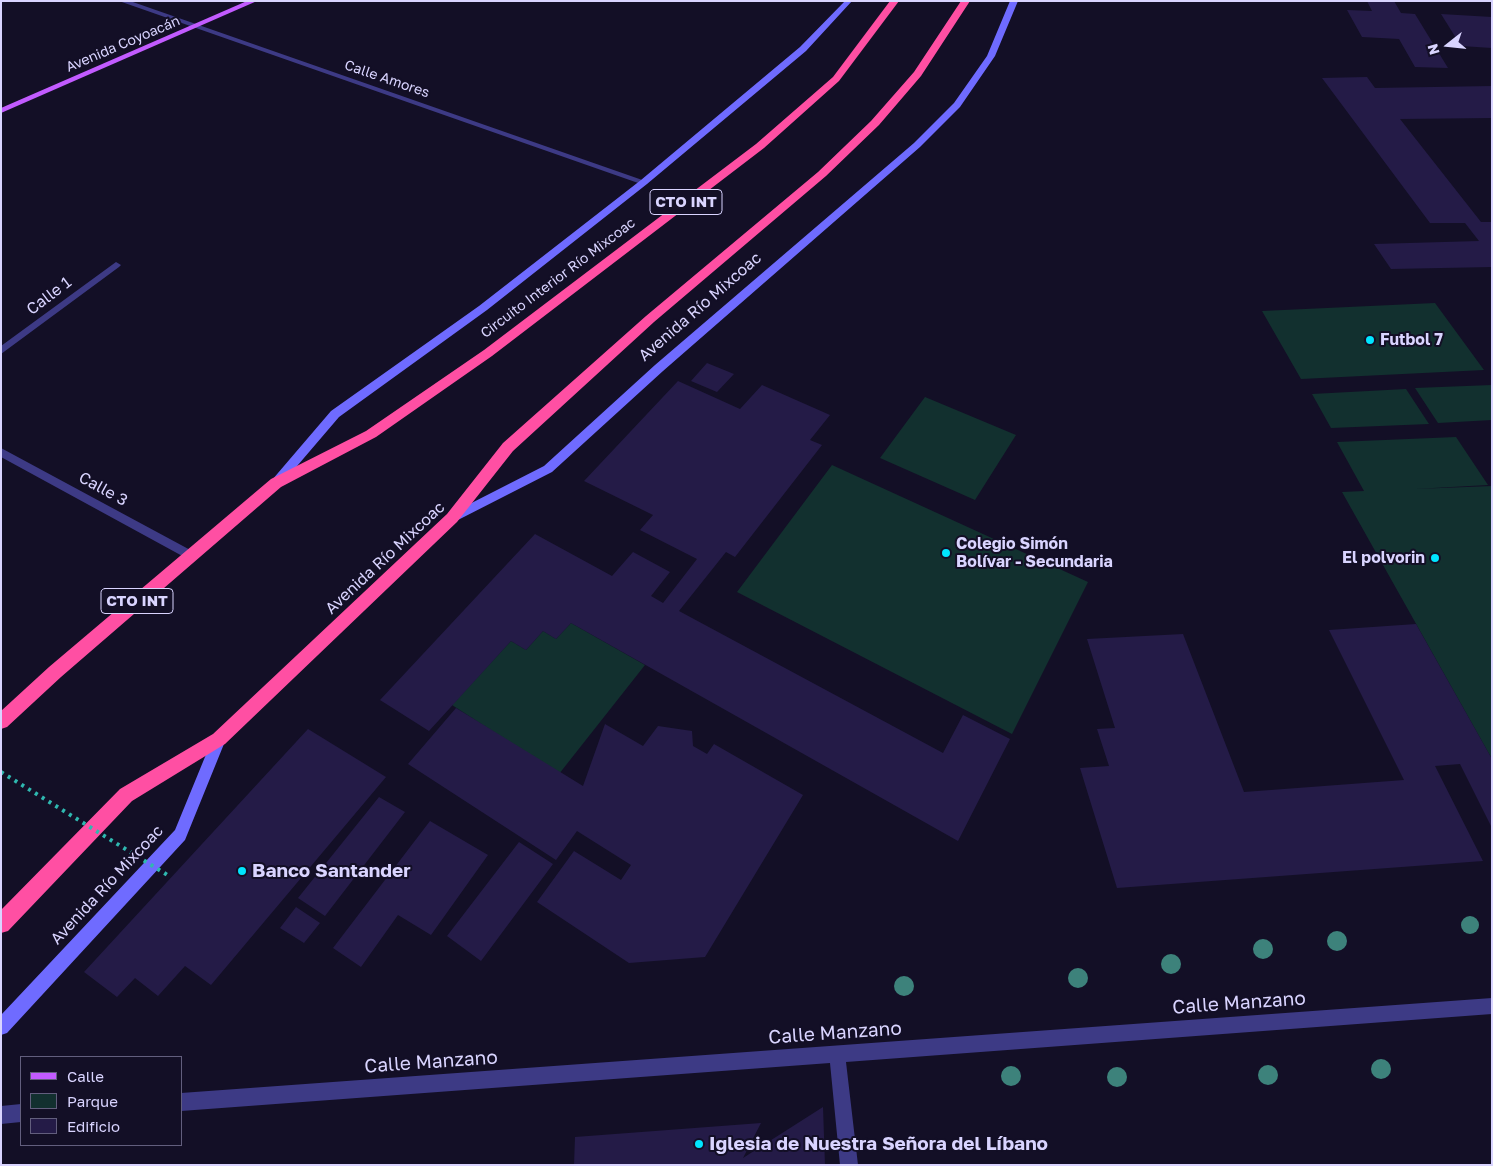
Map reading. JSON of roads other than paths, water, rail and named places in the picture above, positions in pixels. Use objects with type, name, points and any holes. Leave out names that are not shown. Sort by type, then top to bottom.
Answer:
[{"type":"highway","name":"Circuito Interior Río Mixcoac","points":[[276,483],[371,434],[488,353],[760,146],[836,78],[895,1]]},
{"type":"highway","points":[[452,518],[508,447],[650,319],[822,174],[880,117],[918,74],[936,50],[966,1]]},
{"type":"highway","name":"CTO INT","points":[[1,722],[190,555],[276,483]]},
{"type":"highway","name":"Avenida Río Mixcoac","points":[[219,739],[452,518]]},
{"type":"highway","points":[[1,924],[126,795],[219,739]]},
{"type":"main road","name":"Avenida Coyoacán","points":[[1,111],[254,1]]},
{"type":"main road","name":"CTO INT","points":[[276,483],[335,414],[484,308],[644,182],[802,49],[850,1]]},
{"type":"main road","name":"Avenida Río Mixcoac","points":[[452,518],[548,469],[674,355],[917,145],[957,105],[991,56],[1014,1]]},
{"type":"main road","name":"Avenida Río Mixcoac","points":[[1,1027],[180,835],[219,739]]},
{"type":"street","name":"Calle Amores","points":[[122,1],[644,182]]},
{"type":"street","name":"Calle 1","points":[[1,352],[116,265]]},
{"type":"street","name":"Calle 3","points":[[1,452],[190,555]]},
{"type":"street","name":"Calle Manzano","points":[[182,1102],[1492,1006]]},
{"type":"street","points":[[837,1054],[849,1165]]},
{"type":"street","points":[[1,1115],[20,1113]]},
{"type":"place","name":"Futbol 7","points":[[1370,340]]},
{"type":"place","name":"Colegio Simón Bolívar - Secundaria","points":[[946,553]]},
{"type":"place","name":"El polvorin","points":[[1435,558]]},
{"type":"place","name":"Banco Santander","points":[[242,871]]},
{"type":"place","name":"Iglesia de Nuestra Señora del Líbano","points":[[699,1144]]}]
